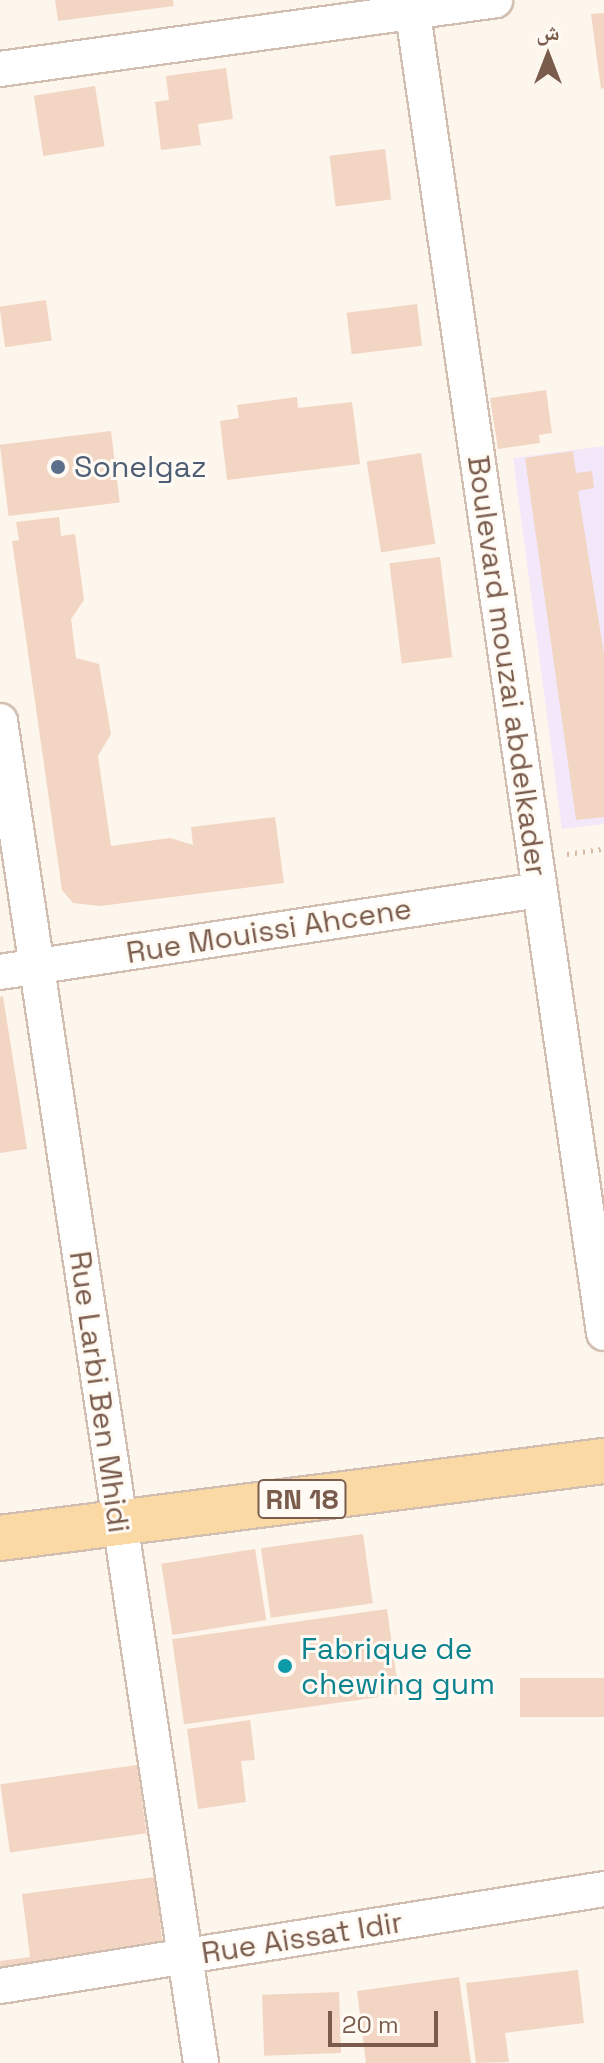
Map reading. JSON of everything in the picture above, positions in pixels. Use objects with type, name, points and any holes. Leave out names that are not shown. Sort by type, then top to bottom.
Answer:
[{"type":"main road","name":"RN 18","points":[[0,1538],[604,1461]]},
{"type":"street","points":[[0,69],[412,5],[495,0]]},
{"type":"street","name":"Boulevard mouzai abdelkader","points":[[412,5],[604,1333]]},
{"type":"street","name":"Rue Larbi Ben Mhidi","points":[[0,721],[117,1522],[201,2063]]},
{"type":"street","name":"Rue Mouissi Ahcene","points":[[0,972],[539,890]]},
{"type":"street","name":"Rue Aissat Idir","points":[[0,1986],[604,1889]]},
{"type":"shaded area","points":[[604,446],[604,824],[562,829],[513,458]]},
{"type":"building","points":[[55,0],[173,0],[174,6],[58,21]]},
{"type":"building","points":[[604,13],[604,88],[601,89],[591,14]]},
{"type":"building","points":[[226,68],[233,119],[198,124],[201,145],[161,150],[155,102],[169,100],[166,76]]},
{"type":"building","points":[[95,86],[105,146],[43,156],[34,96]]},
{"type":"building","points":[[385,149],[391,200],[336,206],[329,156]]},
{"type":"building","points":[[46,300],[52,341],[5,347],[0,306]]},
{"type":"building","points":[[417,304],[422,346],[352,354],[347,313]]},
{"type":"building","points":[[546,390],[552,433],[539,435],[540,443],[498,449],[490,398]]},
{"type":"building","points":[[297,397],[298,408],[352,402],[360,464],[227,480],[220,421],[239,418],[237,405]]},
{"type":"building","name":"Sonelgaz","points":[[111,431],[120,502],[9,516],[0,445]]},
{"type":"building","points":[[573,451],[576,473],[592,471],[594,488],[578,491],[604,654],[604,817],[576,820],[525,458]]},
{"type":"building","points":[[421,453],[435,544],[381,552],[367,462]]},
{"type":"building","points":[[59,517],[61,536],[75,534],[84,600],[71,619],[76,658],[99,664],[111,734],[98,756],[111,846],[170,838],[193,845],[191,827],[275,817],[284,883],[100,906],[73,903],[62,890],[12,541],[19,540],[16,522]]},
{"type":"building","points":[[440,557],[452,657],[402,663],[389,563]]},
{"type":"building","points":[[3,996],[27,1149],[0,1153],[0,997]]},
{"type":"building","points":[[363,1534],[373,1603],[271,1618],[261,1548]]},
{"type":"building","points":[[255,1549],[266,1620],[172,1635],[161,1564]]},
{"type":"building","name":"Fabrique de chewing gum","points":[[387,1609],[399,1694],[184,1724],[172,1639]]},
{"type":"building","points":[[520,1678],[604,1678],[604,1717],[520,1717]]},
{"type":"building","points":[[250,1720],[255,1760],[241,1761],[246,1802],[198,1809],[187,1729]]},
{"type":"building","points":[[137,1765],[147,1833],[10,1853],[0,1784]]},
{"type":"building","points":[[155,1877],[165,1964],[2,1985],[0,1961],[30,1957],[22,1894]]},
{"type":"building","points":[[578,1970],[584,2023],[505,2033],[509,2062],[476,2063],[466,1983]]},
{"type":"building","points":[[459,1977],[471,2063],[366,2063],[357,1991]]},
{"type":"building","points":[[339,1992],[341,2053],[264,2056],[262,1995]]},
{"type":"place","name":"Sonelgaz","points":[[58,467]]},
{"type":"place","name":"Fabrique de chewing gum","points":[[285,1666]]}]
